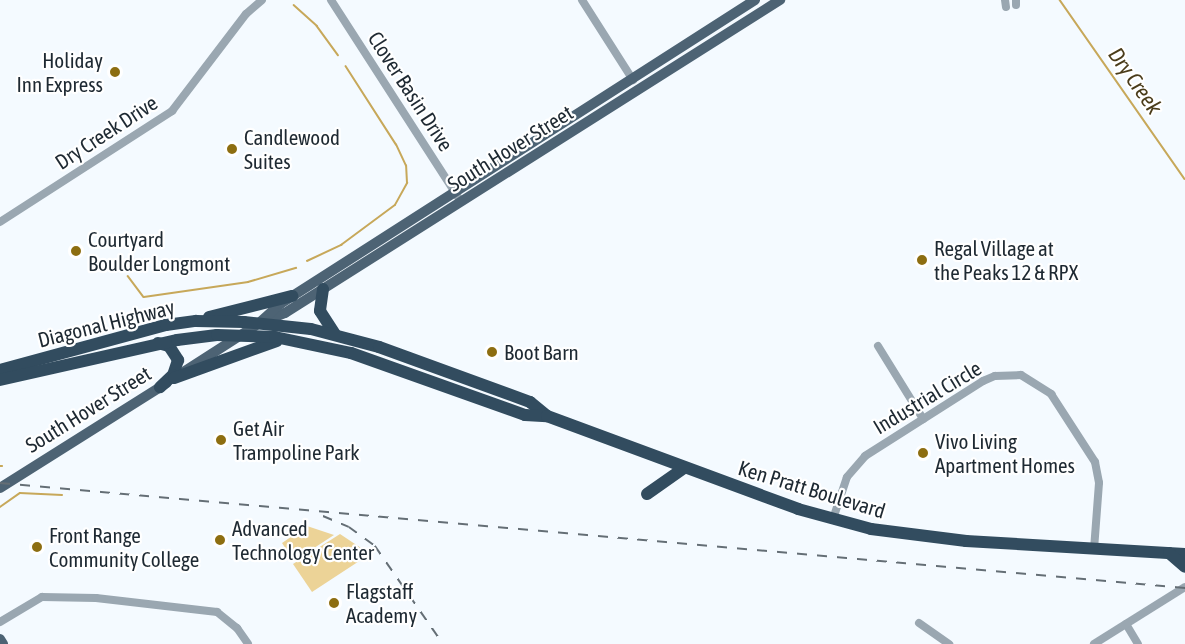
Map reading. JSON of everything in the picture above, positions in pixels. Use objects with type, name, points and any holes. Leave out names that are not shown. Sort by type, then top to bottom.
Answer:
[{"type":"highway","points":[[323,289],[320,311],[335,334]]},
{"type":"highway","points":[[196,321],[292,296]]},
{"type":"highway","name":"Diagonal Highway","points":[[0,370],[135,332],[196,321],[258,324]]},
{"type":"highway","name":"Ken Pratt Boulevard","points":[[258,324],[335,334],[530,402],[547,416]]},
{"type":"highway","name":"Diagonal Highway","points":[[0,380],[156,343],[242,335]]},
{"type":"highway","name":"Ken Pratt Boulevard","points":[[242,335],[295,340],[369,359],[525,415],[547,416],[684,468],[833,519],[919,537],[1185,554]]},
{"type":"highway","points":[[174,378],[261,344],[295,340]]},
{"type":"highway","points":[[156,343],[169,346],[178,360],[173,375],[160,387]]},
{"type":"highway","points":[[647,494],[684,468]]},
{"type":"highway","points":[[1168,553],[1185,567]]},
{"type":"main road","name":"South Hover Street","points":[[258,324],[285,313],[323,289],[755,0]]},
{"type":"main road","name":"South Hover Street","points":[[0,488],[242,335],[292,296],[639,90],[780,0]]},
{"type":"main road","points":[[633,80],[639,90]]},
{"type":"main road","points":[[0,639],[3,644]]},
{"type":"street","name":"Dry Creek Drive","points":[[0,222],[172,111],[246,14],[262,0]]},
{"type":"street","name":"Clover Basin Drive","points":[[331,0],[458,198]]},
{"type":"street","points":[[582,0],[633,80]]},
{"type":"street","points":[[878,346],[923,419]]},
{"type":"street","name":"Industrial Circle","points":[[833,519],[855,465],[923,419],[995,376],[1021,375],[1042,385],[1095,462],[1099,483],[1094,549]]},
{"type":"street","points":[[1148,610],[1185,587]]},
{"type":"street","points":[[1095,644],[1177,592]]},
{"type":"street","points":[[0,622],[42,597],[96,598],[217,612],[237,628],[248,644]]},
{"type":"street","points":[[919,623],[949,644]]},
{"type":"street","points":[[1125,624],[1138,644]]},
{"type":"shaded area","points":[[307,526],[334,535],[294,561],[282,543]]},
{"type":"shaded area","points":[[340,534],[370,554],[312,592],[293,564]]},
{"type":"waterway","name":"Dry Creek","points":[[1060,0],[1185,179]]},
{"type":"waterway","points":[[294,5],[317,26],[338,55]]},
{"type":"waterway","points":[[307,261],[341,245],[395,205],[407,183],[406,166],[396,145],[346,67]]},
{"type":"waterway","points":[[128,276],[144,297],[248,282],[296,268]]},
{"type":"waterway","points":[[0,507],[20,493],[62,495]]},
{"type":"railway","points":[[0,483],[1185,588]]},
{"type":"railway","points":[[323,516],[349,527],[375,546],[443,644]]},
{"type":"place","name":"Holiday Inn Express","points":[[115,72]]},
{"type":"place","name":"Candlewood Suites","points":[[232,149]]},
{"type":"place","name":"Courtyard Boulder Longmont","points":[[76,251]]},
{"type":"place","name":"Regal Village at the Peaks 12 & RPX","points":[[922,260]]},
{"type":"place","name":"Boot Barn","points":[[492,352]]},
{"type":"place","name":"Get Air Trampoline Park","points":[[221,440]]},
{"type":"place","name":"Vivo Living Apartment Homes","points":[[923,453]]},
{"type":"place","name":"Advanced Technology Center","points":[[220,540]]},
{"type":"place","name":"Front Range Community College","points":[[37,547]]},
{"type":"place","name":"Flagstaff Academy","points":[[334,603]]}]
